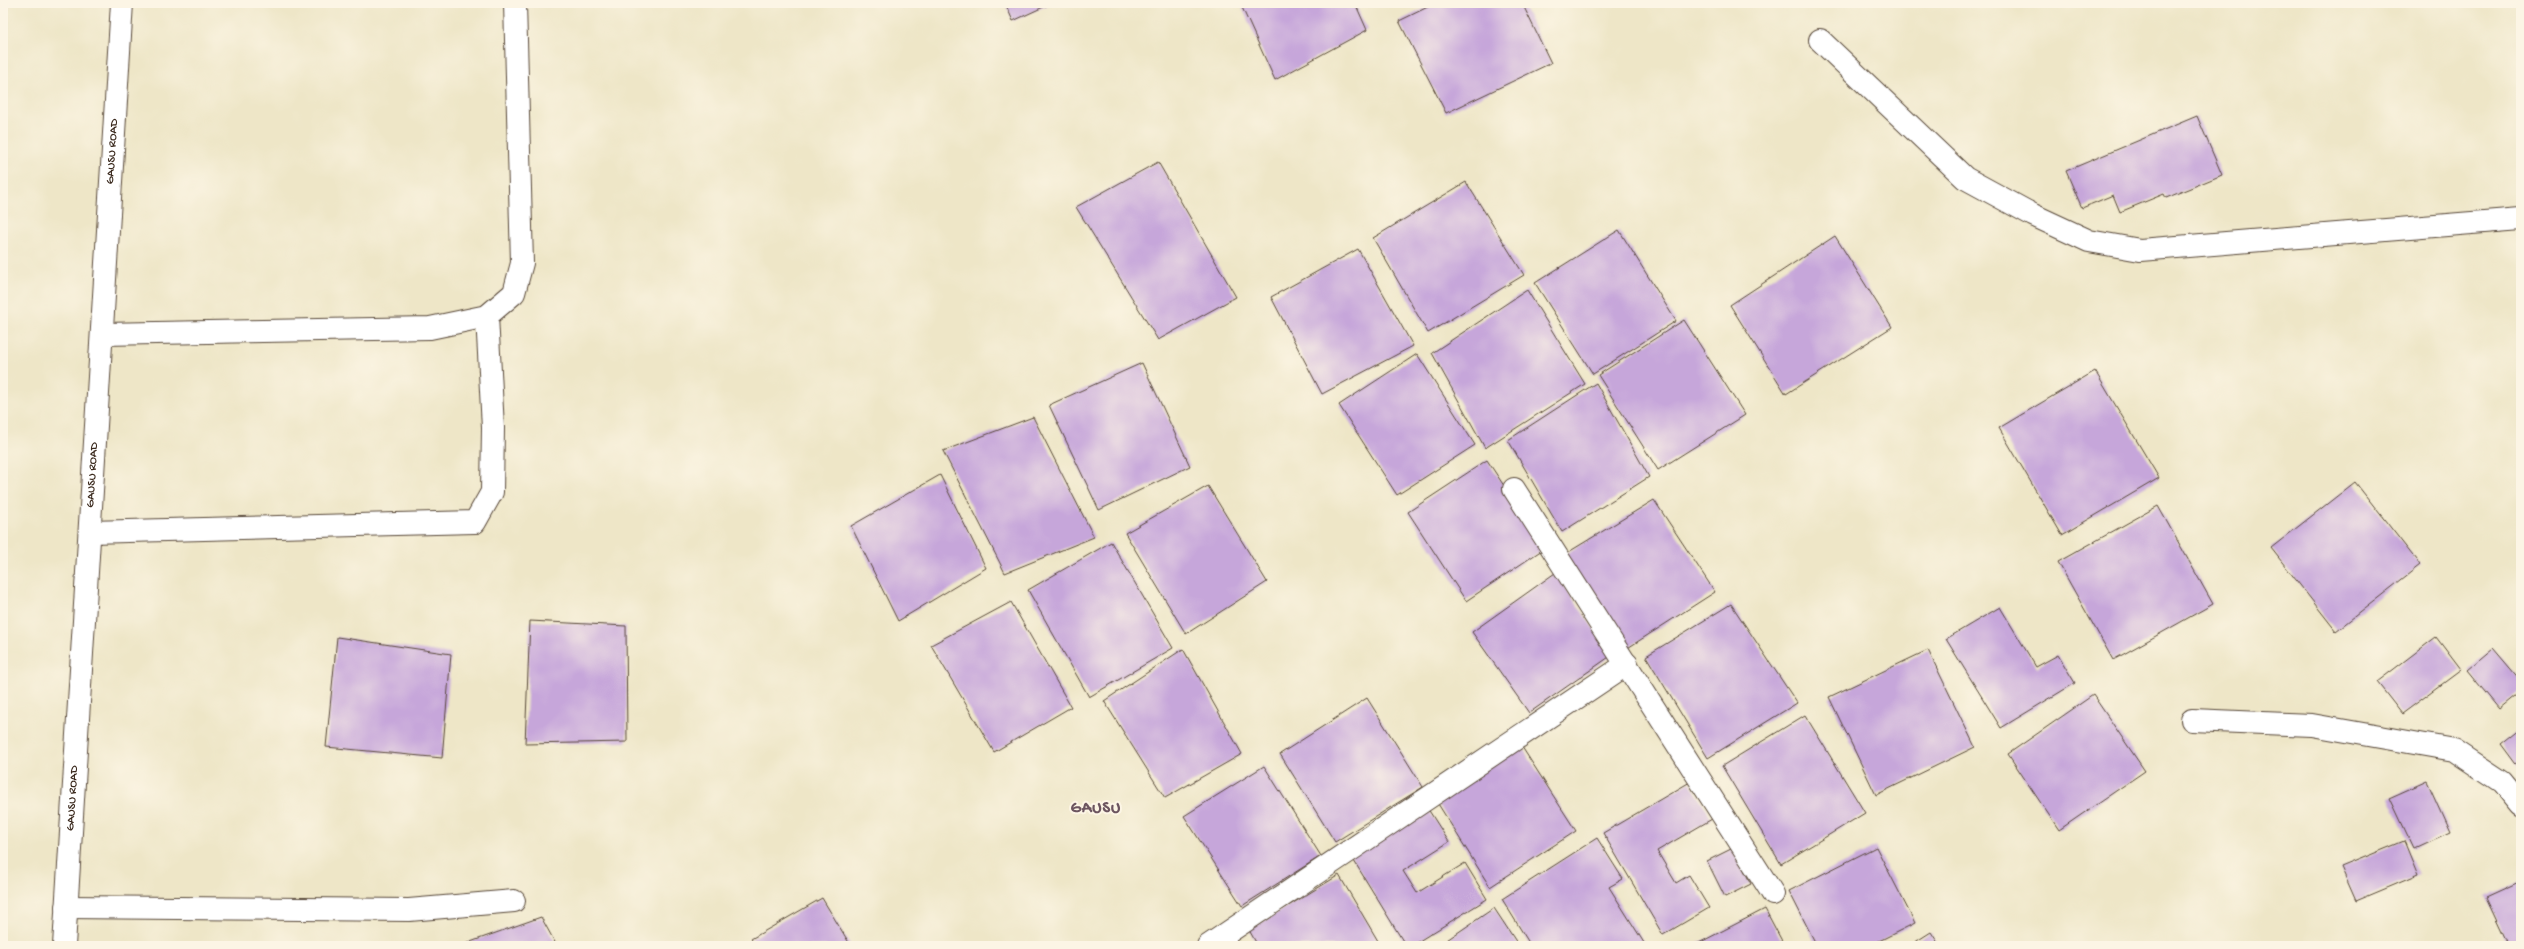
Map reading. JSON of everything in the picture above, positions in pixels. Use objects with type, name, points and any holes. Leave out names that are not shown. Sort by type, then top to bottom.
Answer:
[{"type":"street","name":"GAUSU ROAD","points":[[64,946],[103,334],[122,3]]},
{"type":"street","points":[[103,334],[430,328],[488,316],[514,293],[522,262],[514,3]]},
{"type":"street","points":[[1820,40],[1965,178],[2033,215],[2089,241],[2140,250],[2521,219]]},
{"type":"street","points":[[90,532],[475,522],[492,492],[493,428],[488,316]]},
{"type":"street","points":[[1514,489],[1773,894]]},
{"type":"street","points":[[1208,946],[1627,664]]},
{"type":"street","points":[[2192,720],[2312,725],[2454,750],[2502,782],[2521,805]]},
{"type":"street","points":[[66,907],[409,910],[514,901]]},
{"type":"building","points":[[1005,3],[1052,3],[1013,21]]},
{"type":"building","points":[[1240,3],[1355,3],[1367,30],[1275,80]]},
{"type":"building","points":[[1436,3],[1522,3],[1551,63],[1446,113],[1399,21]]},
{"type":"building","points":[[2197,116],[2222,175],[2166,198],[2164,194],[2120,212],[2113,195],[2082,208],[2066,171]]},
{"type":"building","points":[[1158,162],[1236,297],[1158,340],[1076,207]]},
{"type":"building","points":[[1466,182],[1524,275],[1428,333],[1373,238]]},
{"type":"building","points":[[1619,230],[1676,321],[1593,374],[1535,283]]},
{"type":"building","points":[[1835,236],[1892,327],[1786,394],[1730,305]]},
{"type":"building","points":[[1358,249],[1413,346],[1322,394],[1271,297]]},
{"type":"building","points":[[1527,290],[1585,384],[1485,448],[1432,353]]},
{"type":"building","points":[[1684,320],[1745,415],[1658,470],[1598,375]]},
{"type":"building","points":[[1417,354],[1475,445],[1397,495],[1339,405]]},
{"type":"building","points":[[1142,363],[1190,466],[1099,510],[1049,405]]},
{"type":"building","points":[[2095,371],[2159,478],[2062,535],[1999,428]]},
{"type":"building","points":[[1596,383],[1649,477],[1562,532],[1508,440]]},
{"type":"building","points":[[1033,417],[1094,537],[1005,573],[943,451]]},
{"type":"building","points":[[1487,460],[1545,548],[1466,601],[1408,512]]},
{"type":"building","points":[[940,475],[986,568],[898,621],[851,526]]},
{"type":"building","points":[[2355,482],[2420,565],[2336,631],[2271,548]]},
{"type":"building","points":[[1208,486],[1267,582],[1186,634],[1125,533]]},
{"type":"building","points":[[1654,500],[1715,592],[1623,651],[1562,556]]},
{"type":"building","points":[[2158,506],[2213,604],[2113,660],[2058,562]]},
{"type":"building","points":[[1111,542],[1173,648],[1089,697],[1028,590]]},
{"type":"building","points":[[1555,573],[1612,655],[1529,713],[1472,632]]},
{"type":"building","points":[[1011,602],[1071,707],[994,752],[931,645]]},
{"type":"building","points":[[1731,604],[1797,703],[1708,758],[1646,656]]},
{"type":"building","points":[[2000,607],[2036,667],[2058,655],[2075,683],[2001,728],[1946,639]]},
{"type":"building","points":[[530,621],[626,626],[627,742],[525,744]]},
{"type":"building","points":[[337,637],[451,654],[442,758],[326,747]]},
{"type":"building","points":[[2436,637],[2461,670],[2402,714],[2377,682]]},
{"type":"building","points":[[2493,648],[2521,681],[2521,691],[2499,709],[2467,670]]},
{"type":"building","points":[[1183,649],[1242,754],[1165,798],[1104,701]]},
{"type":"building","points":[[1928,650],[1975,747],[1876,795],[1829,697]]},
{"type":"building","points":[[2093,695],[2145,771],[2059,830],[2008,754]]},
{"type":"building","points":[[1367,698],[1423,787],[1335,842],[1280,754]]},
{"type":"building","points":[[1805,715],[1865,813],[1781,864],[1722,766]]},
{"type":"building","points":[[2521,728],[2521,771],[2501,744]]},
{"type":"building","points":[[1520,744],[1576,831],[1490,887],[1435,799]]},
{"type":"building","points":[[1264,766],[1321,856],[1242,906],[1184,816]]},
{"type":"building","points":[[2427,781],[2450,832],[2413,849],[2389,798]]},
{"type":"building","points":[[1690,782],[1712,819],[1657,851],[1676,883],[1689,875],[1709,908],[1663,935],[1603,833]]},
{"type":"building","points":[[1428,809],[1449,842],[1403,871],[1417,893],[1465,863],[1487,899],[1411,946],[1406,946],[1351,856]]},
{"type":"building","points":[[1597,838],[1623,879],[1609,887],[1646,946],[1531,946],[1502,899]]},
{"type":"building","points":[[2404,841],[2418,875],[2356,901],[2341,867]]},
{"type":"building","points":[[1876,847],[1915,923],[1869,946],[1817,946],[1789,891]]},
{"type":"building","points":[[1733,848],[1751,884],[1725,897],[1707,861]]},
{"type":"building","points":[[1339,875],[1381,946],[1258,946],[1249,930]]},
{"type":"building","points":[[2521,881],[2521,946],[2509,946],[2486,897]]},
{"type":"building","points":[[822,898],[851,946],[755,946],[751,939]]},
{"type":"building","points":[[1494,908],[1519,946],[1438,946]]},
{"type":"building","points":[[1765,909],[1782,941],[1772,946],[1693,946]]},
{"type":"building","points":[[541,917],[557,946],[459,946]]},
{"type":"building","points":[[1931,932],[1940,946],[1909,946]]},
{"type":"building","points":[[1236,941],[1239,946],[1228,946]]},
{"type":"district","name":"GAUSU","points":[[1096,809]]}]
